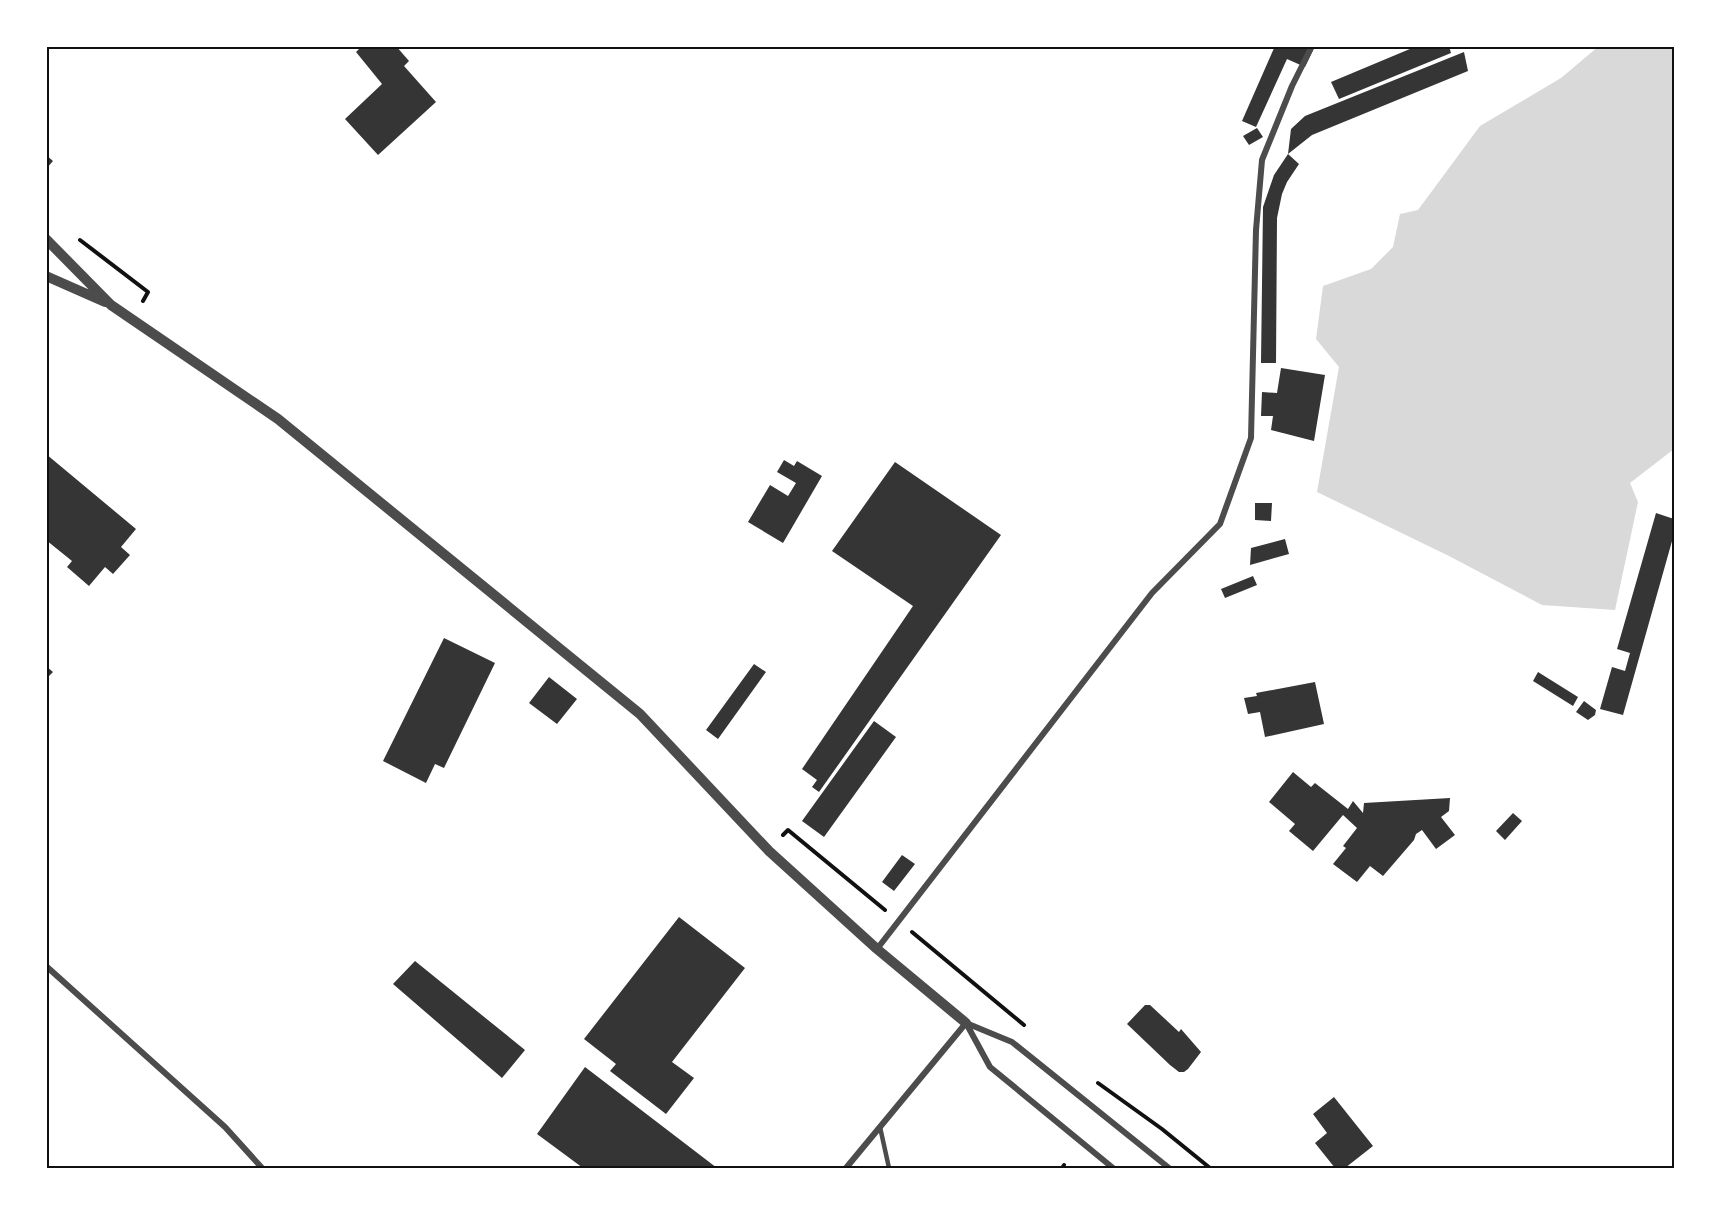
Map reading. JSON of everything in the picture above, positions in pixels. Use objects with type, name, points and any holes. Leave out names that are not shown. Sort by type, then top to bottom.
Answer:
[{"type":"street","points":[[877,949],[1152,593],[1220,524],[1251,438],[1256,230],[1262,160],[1292,86],[1312,46]]},
{"type":"street","points":[[46,239],[111,305]]},
{"type":"street","points":[[46,276],[111,305],[278,419],[640,714],[769,851],[877,949],[966,1023],[1012,1042],[1169,1168]]},
{"type":"street","points":[[46,966],[225,1127],[262,1168]]},
{"type":"street","points":[[846,1168],[966,1023]]},
{"type":"street","points":[[966,1023],[990,1067],[1113,1168]]},
{"type":"lane","points":[[880,1127],[889,1168]]},
{"type":"path","points":[[74,235],[147,292],[133,320]]},
{"type":"path","points":[[788,830],[1030,1030]]},
{"type":"path","points":[[1091,1078],[1162,1129],[1210,1168]]},
{"type":"shaded area","points":[[1599,46],[1674,47],[1674,449],[1630,483],[1638,502],[1615,610],[1542,605],[1449,556],[1317,492],[1339,367],[1316,339],[1323,286],[1371,269],[1393,247],[1400,214],[1418,210],[1480,126],[1561,78]]},
{"type":"building","points":[[362,46],[396,46],[409,61],[404,66],[436,102],[378,155],[345,119],[382,84],[356,52]]},
{"type":"building","points":[[1275,46],[1315,46],[1305,67],[1287,59],[1256,127],[1242,121]]},
{"type":"building","points":[[1417,46],[1449,46],[1451,53],[1339,99],[1331,82]]},
{"type":"building","points":[[1464,52],[1468,71],[1312,135],[1288,154],[1291,129],[1305,116]]},
{"type":"building","points":[[1257,128],[1263,137],[1249,145],[1243,136]]},
{"type":"building","points":[[1288,154],[1299,164],[1282,194],[1277,218],[1276,363],[1261,363],[1263,207],[1274,175]]},
{"type":"building","points":[[46,155],[53,161],[46,169]]},
{"type":"building","points":[[1281,368],[1325,375],[1314,441],[1271,430],[1273,416],[1261,416],[1262,392],[1277,393]]},
{"type":"building","points":[[46,454],[136,529],[121,547],[130,555],[113,574],[105,567],[89,586],[67,567],[72,561],[46,540]]},
{"type":"building","points":[[784,460],[794,466],[797,461],[822,476],[783,543],[748,522],[770,485],[788,496],[796,483],[777,472]]},
{"type":"building","points":[[895,462],[1001,535],[819,792],[812,787],[817,780],[802,769],[913,606],[832,551]]},
{"type":"building","points":[[1255,503],[1272,503],[1271,521],[1255,520]]},
{"type":"building","points":[[1656,513],[1674,519],[1674,534],[1623,715],[1600,709],[1612,667],[1625,671],[1630,653],[1617,649]]},
{"type":"building","points":[[1285,539],[1289,554],[1250,565],[1251,548]]},
{"type":"building","points":[[1253,576],[1257,585],[1225,598],[1221,589]]},
{"type":"building","points":[[444,638],[495,663],[444,768],[435,764],[426,783],[383,761]]},
{"type":"building","points":[[754,664],[766,672],[718,739],[706,730]]},
{"type":"building","points":[[46,666],[53,672],[46,679]]},
{"type":"building","points":[[1538,672],[1578,697],[1573,706],[1533,681]]},
{"type":"building","points":[[549,677],[577,699],[557,724],[529,703]]},
{"type":"building","points":[[1315,682],[1324,724],[1265,737],[1260,712],[1248,714],[1244,698],[1257,696],[1256,693]]},
{"type":"building","points":[[1584,701],[1596,710],[1595,715],[1588,720],[1576,712]]},
{"type":"building","points":[[874,721],[896,737],[824,837],[802,821]]},
{"type":"building","points":[[1293,772],[1311,787],[1315,783],[1348,809],[1353,801],[1363,813],[1364,803],[1450,798],[1449,811],[1441,817],[1455,835],[1436,849],[1422,830],[1416,834],[1414,840],[1383,876],[1370,866],[1357,882],[1333,864],[1346,848],[1343,846],[1357,828],[1343,815],[1313,851],[1289,831],[1295,824],[1269,802]]},
{"type":"building","points":[[1513,813],[1522,821],[1505,840],[1496,831]]},
{"type":"building","points":[[902,855],[915,864],[894,891],[882,882]]},
{"type":"building","points":[[679,917],[745,968],[672,1062],[694,1078],[666,1114],[610,1071],[616,1064],[584,1039]]},
{"type":"building","points":[[415,961],[525,1050],[502,1078],[393,984]]},
{"type":"building","points":[[1145,1005],[1150,1005],[1179,1032],[1181,1029],[1201,1052],[1184,1072],[1179,1072],[1170,1065],[1127,1024]]},
{"type":"building","points":[[585,1067],[717,1168],[583,1168],[537,1134]]},
{"type":"building","points":[[1334,1097],[1373,1146],[1345,1168],[1335,1168],[1315,1143],[1327,1133],[1313,1114]]}]
